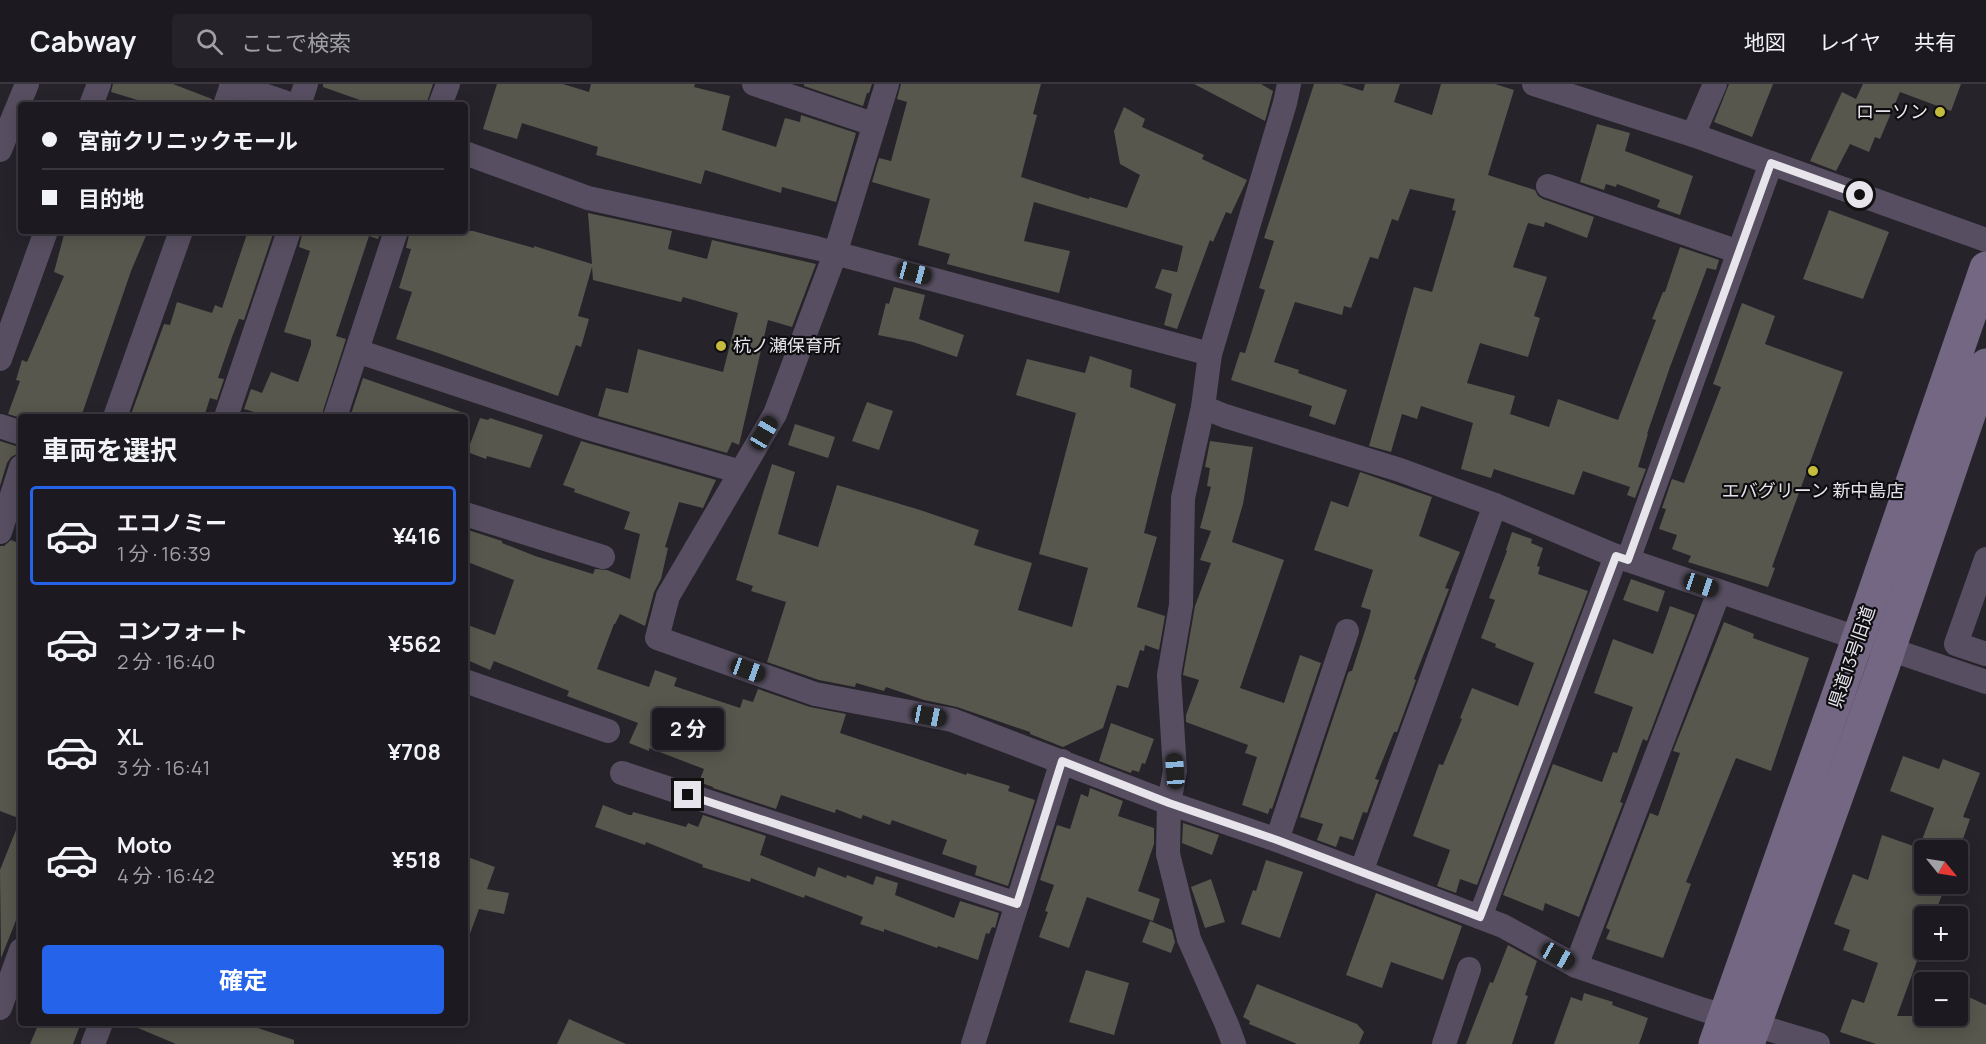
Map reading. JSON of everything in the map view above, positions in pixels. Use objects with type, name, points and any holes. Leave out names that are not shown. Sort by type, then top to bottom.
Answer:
[{"type":"street","points":[[20,102],[27,84]]},
{"type":"street","points":[[93,102],[99,84]]},
{"type":"street","points":[[226,102],[231,84],[284,102]]},
{"type":"street","points":[[300,102],[306,84]]},
{"type":"street","points":[[441,102],[448,84]]},
{"type":"street","points":[[754,84],[873,124]]},
{"type":"street","points":[[886,84],[835,254],[775,414],[668,596],[657,638],[815,694],[952,720],[1503,926],[1576,966],[1736,1032],[1818,1044]]},
{"type":"street","points":[[1234,1044],[1189,939],[1168,854],[1169,803],[1175,771],[1169,675],[1181,605],[1183,498],[1203,407],[1210,354],[1289,84]]},
{"type":"street","points":[[1534,84],[1693,135],[1986,240]]},
{"type":"street","points":[[1693,135],[1715,84]]},
{"type":"street","points":[[0,150],[18,106]]},
{"type":"street","points":[[468,154],[588,198],[816,248],[1210,354]]},
{"type":"street","points":[[1480,917],[1622,558],[1771,163]]},
{"type":"street","points":[[1548,186],[1738,252]]},
{"type":"street","points":[[0,359],[45,234]]},
{"type":"street","points":[[116,414],[180,234]]},
{"type":"street","points":[[227,414],[288,234]]},
{"type":"street","points":[[336,414],[395,234]]},
{"type":"street","name":"県道13号旧道","points":[[1736,1032],[1858,640],[1986,268]]},
{"type":"street","points":[[357,351],[588,428],[741,472]]},
{"type":"street","name":"県道13号旧道","points":[[1736,1032],[1889,650],[1986,365]]},
{"type":"street","points":[[1203,407],[1400,471],[1495,505],[1622,558],[1986,682]]},
{"type":"street","points":[[0,426],[18,432]]},
{"type":"street","points":[[0,532],[18,476]]},
{"type":"street","points":[[1361,872],[1495,505]]},
{"type":"street","points":[[468,515],[603,557]]},
{"type":"street","points":[[1986,559],[1956,644],[1986,654]]},
{"type":"street","points":[[1576,966],[1719,592]]},
{"type":"street","points":[[1277,840],[1347,631]]},
{"type":"street","points":[[468,682],[608,731]]},
{"type":"street","points":[[973,1044],[1062,761]]},
{"type":"street","points":[[622,773],[1017,904]]},
{"type":"street","points":[[0,1008],[18,958]]},
{"type":"street","points":[[1444,1044],[1469,969]]},
{"type":"street","points":[[93,1044],[100,1026]]},
{"type":"building","points":[[113,84],[173,84],[212,99],[212,102],[144,102],[111,92]]},
{"type":"building","points":[[323,84],[433,84],[427,102],[366,102],[323,87]]},
{"type":"building","points":[[497,84],[563,84],[589,92],[591,84],[695,84],[694,87],[730,96],[722,130],[776,147],[785,118],[800,122],[801,115],[856,133],[836,202],[782,187],[781,193],[705,170],[701,184],[596,155],[598,147],[522,123],[517,139],[483,129]]},
{"type":"building","points":[[804,84],[872,84],[863,106],[804,86]]},
{"type":"building","points":[[901,84],[1041,84],[1033,114],[1037,115],[1021,177],[1089,199],[1089,197],[1127,208],[1140,175],[1120,164],[1114,131],[1124,107],[1145,119],[1142,127],[1204,155],[1202,159],[1247,180],[1231,214],[1226,212],[1213,242],[1210,240],[1177,329],[1164,325],[1172,294],[1155,288],[1162,269],[1177,272],[1183,246],[1034,202],[1024,241],[1070,251],[1059,293],[947,264],[950,254],[918,245],[930,199],[872,182],[879,158],[891,161],[907,102],[897,99]]},
{"type":"building","points":[[1194,84],[1261,84],[1273,91],[1265,121]]},
{"type":"building","points":[[1314,84],[1341,84],[1363,91],[1365,84],[1400,84],[1394,102],[1432,115],[1441,84],[1495,84],[1514,90],[1488,175],[1535,190],[1543,199],[1594,217],[1587,238],[1545,222],[1544,227],[1528,223],[1513,267],[1547,277],[1534,316],[1540,318],[1528,357],[1480,343],[1467,383],[1515,396],[1510,414],[1549,427],[1558,399],[1618,420],[1656,320],[1652,319],[1663,292],[1665,292],[1680,247],[1719,260],[1716,270],[1707,268],[1670,367],[1638,467],[1646,469],[1635,498],[1627,495],[1630,487],[1583,471],[1574,495],[1494,469],[1491,478],[1461,469],[1473,423],[1421,406],[1417,419],[1402,414],[1391,452],[1369,446],[1414,287],[1432,292],[1456,211],[1452,210],[1455,199],[1410,189],[1398,221],[1392,219],[1378,259],[1370,257],[1351,308],[1344,306],[1342,315],[1295,302],[1274,362],[1347,390],[1335,425],[1309,416],[1312,406],[1231,380],[1240,352],[1245,353],[1265,290],[1259,288],[1274,241],[1264,238]]},
{"type":"building","points":[[1729,84],[1773,84],[1752,137],[1714,122]]},
{"type":"building","points":[[1863,84],[1961,84],[1951,111],[1900,92],[1880,139],[1875,137],[1869,152],[1850,144],[1836,171],[1810,161],[1842,92],[1856,99]]},
{"type":"building","points":[[1597,124],[1630,133],[1625,151],[1693,176],[1680,215],[1657,207],[1660,200],[1617,184],[1616,187],[1606,184],[1604,190],[1580,182]]},
{"type":"building","points":[[1829,210],[1889,232],[1863,299],[1803,279]]},
{"type":"building","points":[[588,213],[672,231],[668,249],[707,259],[712,240],[816,264],[792,327],[768,320],[739,445],[732,442],[727,453],[598,416],[606,388],[628,393],[638,349],[723,372],[738,313],[683,297],[681,302],[593,280],[592,267],[578,316],[589,319],[581,347],[576,345],[558,396],[396,339],[412,292],[399,288],[411,249],[406,248],[409,234],[468,234],[468,231],[473,231],[534,248],[534,246],[592,264]]},
{"type":"building","points":[[64,234],[147,234],[131,271],[82,414],[18,414],[18,417],[8,414],[20,381],[16,380],[22,360],[27,362],[64,276],[54,272]]},
{"type":"building","points":[[247,234],[273,234],[244,320],[239,319],[218,378],[224,379],[217,400],[210,398],[205,414],[131,414],[164,324],[170,325],[177,302],[212,313],[215,305],[222,308]]},
{"type":"building","points":[[302,234],[380,234],[378,239],[369,236],[336,336],[346,339],[322,414],[261,414],[244,409],[251,389],[262,393],[271,372],[298,382],[311,345],[311,340],[284,332],[310,251],[299,247]]},
{"type":"building","points":[[894,287],[925,295],[919,319],[964,335],[957,357],[913,342],[878,335],[886,303],[889,304]]},
{"type":"building","points":[[1742,303],[1775,316],[1765,344],[1843,372],[1772,567],[1775,568],[1768,587],[1688,562],[1691,556],[1672,549],[1677,535],[1659,529],[1666,509],[1662,508],[1672,479],[1684,483],[1721,387],[1713,384]]},
{"type":"building","points":[[1090,356],[1132,370],[1130,387],[1176,404],[1144,533],[1157,537],[1137,607],[1165,616],[1159,650],[1145,645],[1144,651],[1140,650],[1128,688],[1117,685],[1103,728],[1063,747],[1030,734],[1030,732],[957,707],[924,700],[886,687],[884,691],[856,683],[855,687],[819,680],[767,662],[786,602],[751,591],[753,586],[736,580],[772,464],[795,472],[778,534],[818,547],[837,485],[920,510],[979,530],[974,545],[1032,563],[1018,610],[1072,627],[1088,568],[1039,554],[1076,413],[1016,395],[1027,359],[1085,373]]},
{"type":"building","points":[[363,378],[467,414],[351,414]]},
{"type":"building","points":[[867,402],[893,411],[879,450],[852,441]]},
{"type":"building","points":[[480,418],[488,420],[490,418],[543,435],[530,468],[487,456],[486,459],[468,452]]},
{"type":"building","points":[[795,424],[835,437],[828,458],[788,445]]},
{"type":"building","points":[[0,441],[18,447],[18,450],[7,463],[0,486]]},
{"type":"building","points":[[581,441],[716,480],[703,508],[679,502],[665,547],[668,548],[661,579],[654,592],[645,626],[620,614],[597,669],[649,687],[655,670],[677,678],[674,686],[740,708],[743,699],[753,702],[758,689],[810,707],[846,714],[840,733],[966,775],[967,773],[1010,786],[1008,791],[1035,800],[1008,886],[975,875],[977,866],[942,854],[947,840],[892,820],[890,825],[863,815],[861,819],[836,809],[835,813],[781,795],[776,809],[713,788],[699,782],[704,769],[649,748],[649,751],[629,743],[638,723],[567,696],[569,691],[494,661],[490,670],[468,660],[468,625],[495,635],[514,580],[468,562],[468,530],[502,541],[502,543],[535,556],[593,574],[595,569],[607,570],[630,579],[640,534],[624,529],[630,512],[574,492],[575,489],[563,485]]},
{"type":"building","points":[[1210,441],[1253,447],[1243,504],[1232,542],[1284,560],[1240,688],[1284,703],[1300,655],[1321,663],[1272,809],[1270,808],[1268,814],[1242,805],[1257,757],[1245,753],[1248,745],[1186,722],[1186,715],[1199,680],[1183,675],[1195,606],[1211,563],[1200,560],[1211,531],[1200,528],[1211,487],[1207,486],[1210,468],[1205,467]]},
{"type":"building","points":[[1360,472],[1432,497],[1419,536],[1460,552],[1445,588],[1449,589],[1414,679],[1416,680],[1397,732],[1394,732],[1375,779],[1379,780],[1367,813],[1363,812],[1353,840],[1340,836],[1336,847],[1317,840],[1323,824],[1300,817],[1348,673],[1352,671],[1369,618],[1371,610],[1361,607],[1373,570],[1314,550],[1331,501],[1348,507]]},
{"type":"building","points":[[1512,532],[1532,539],[1531,543],[1543,548],[1537,566],[1540,567],[1538,574],[1588,591],[1477,885],[1460,879],[1456,893],[1437,886],[1450,850],[1413,836],[1439,764],[1443,765],[1472,688],[1518,706],[1534,663],[1495,647],[1496,644],[1481,638],[1495,600],[1489,598]]},
{"type":"building","points":[[11,540],[18,543],[18,818],[0,811],[0,546],[4,546]]},
{"type":"building","points":[[1631,579],[1665,591],[1658,612],[1623,600]]},
{"type":"building","points":[[1670,606],[1695,615],[1647,741],[1643,739],[1620,802],[1623,803],[1579,917],[1545,903],[1543,911],[1503,895],[1553,764],[1602,782],[1613,752],[1617,753],[1633,707],[1594,693],[1613,639],[1653,654]]},
{"type":"building","points":[[1724,622],[1754,634],[1753,638],[1809,658],[1771,771],[1736,758],[1686,882],[1691,884],[1663,958],[1606,939],[1610,930],[1606,928],[1650,813],[1658,816],[1680,753],[1673,751]]},
{"type":"building","points":[[1111,723],[1154,739],[1145,764],[1142,763],[1139,772],[1132,770],[1131,773],[1099,761]]},
{"type":"building","points":[[1903,756],[1939,769],[1943,759],[1980,773],[1963,817],[1970,819],[1963,840],[1922,840],[1934,808],[1890,791]]},
{"type":"building","points":[[1090,788],[1123,801],[1118,816],[1154,828],[1154,844],[1138,891],[1160,899],[1153,921],[1087,897],[1069,948],[1039,937],[1054,885],[1040,880],[1057,825],[1070,829],[1081,794],[1088,797]]},
{"type":"building","points":[[603,805],[629,815],[633,812],[686,827],[688,823],[698,827],[703,815],[766,836],[760,855],[815,877],[818,867],[873,885],[876,876],[898,883],[895,895],[954,918],[960,901],[999,913],[995,928],[992,927],[989,934],[986,933],[978,960],[884,929],[884,932],[860,924],[863,917],[805,895],[804,898],[751,878],[750,882],[702,867],[703,865],[646,842],[645,845],[595,827]]},
{"type":"building","points":[[1183,823],[1219,835],[1212,855],[1182,843]]},
{"type":"building","points":[[18,825],[18,916],[1,958],[0,870]]},
{"type":"building","points":[[1882,835],[1914,846],[1914,894],[1942,894],[1938,906],[1914,906],[1914,960],[1917,960],[1897,1016],[1914,1016],[1914,1026],[1968,1026],[1968,997],[1986,1005],[1986,1044],[1876,1044],[1840,1032],[1852,999],[1864,1003],[1878,963],[1843,950],[1850,930],[1834,924],[1853,874],[1868,880]]},
{"type":"building","points":[[468,857],[495,867],[487,889],[509,893],[504,914],[479,909],[468,939]]},
{"type":"building","points":[[1266,860],[1303,872],[1280,938],[1241,924],[1253,890],[1256,891]]},
{"type":"building","points":[[1211,879],[1225,922],[1205,928],[1191,887]]},
{"type":"building","points":[[1376,893],[1462,926],[1443,980],[1391,962],[1382,988],[1346,975]]},
{"type":"building","points":[[1150,921],[1172,930],[1175,942],[1171,953],[1142,942]]},
{"type":"building","points":[[1508,945],[1537,961],[1512,1044],[1466,1044],[1490,982],[1493,983]]},
{"type":"building","points":[[1086,970],[1129,983],[1114,1035],[1069,1022]]},
{"type":"building","points":[[1257,984],[1357,1024],[1364,1032],[1359,1044],[1297,1044],[1249,1024],[1250,1021],[1243,1017]]},
{"type":"building","points":[[1584,993],[1613,1002],[1612,1005],[1648,1018],[1639,1044],[1554,1044],[1571,997],[1582,1001]]},
{"type":"building","points":[[569,1019],[626,1044],[557,1044]]},
{"type":"building","points":[[38,1026],[80,1026],[73,1044],[30,1044]]},
{"type":"building","points":[[133,1026],[252,1026],[294,1040],[294,1044],[176,1044]]},
{"type":"place","name":"ローソン","points":[[1940,112]]},
{"type":"place","name":"杭ノ瀬保育所","points":[[721,346]]},
{"type":"place","name":"エバグリーン 新中島店","points":[[1813,471]]},
{"type":"route","points":[[688,795],[1017,904],[1062,761],[1169,803],[1277,840],[1480,917],[1616,556],[1628,560],[1771,163],[1860,195]]}]
